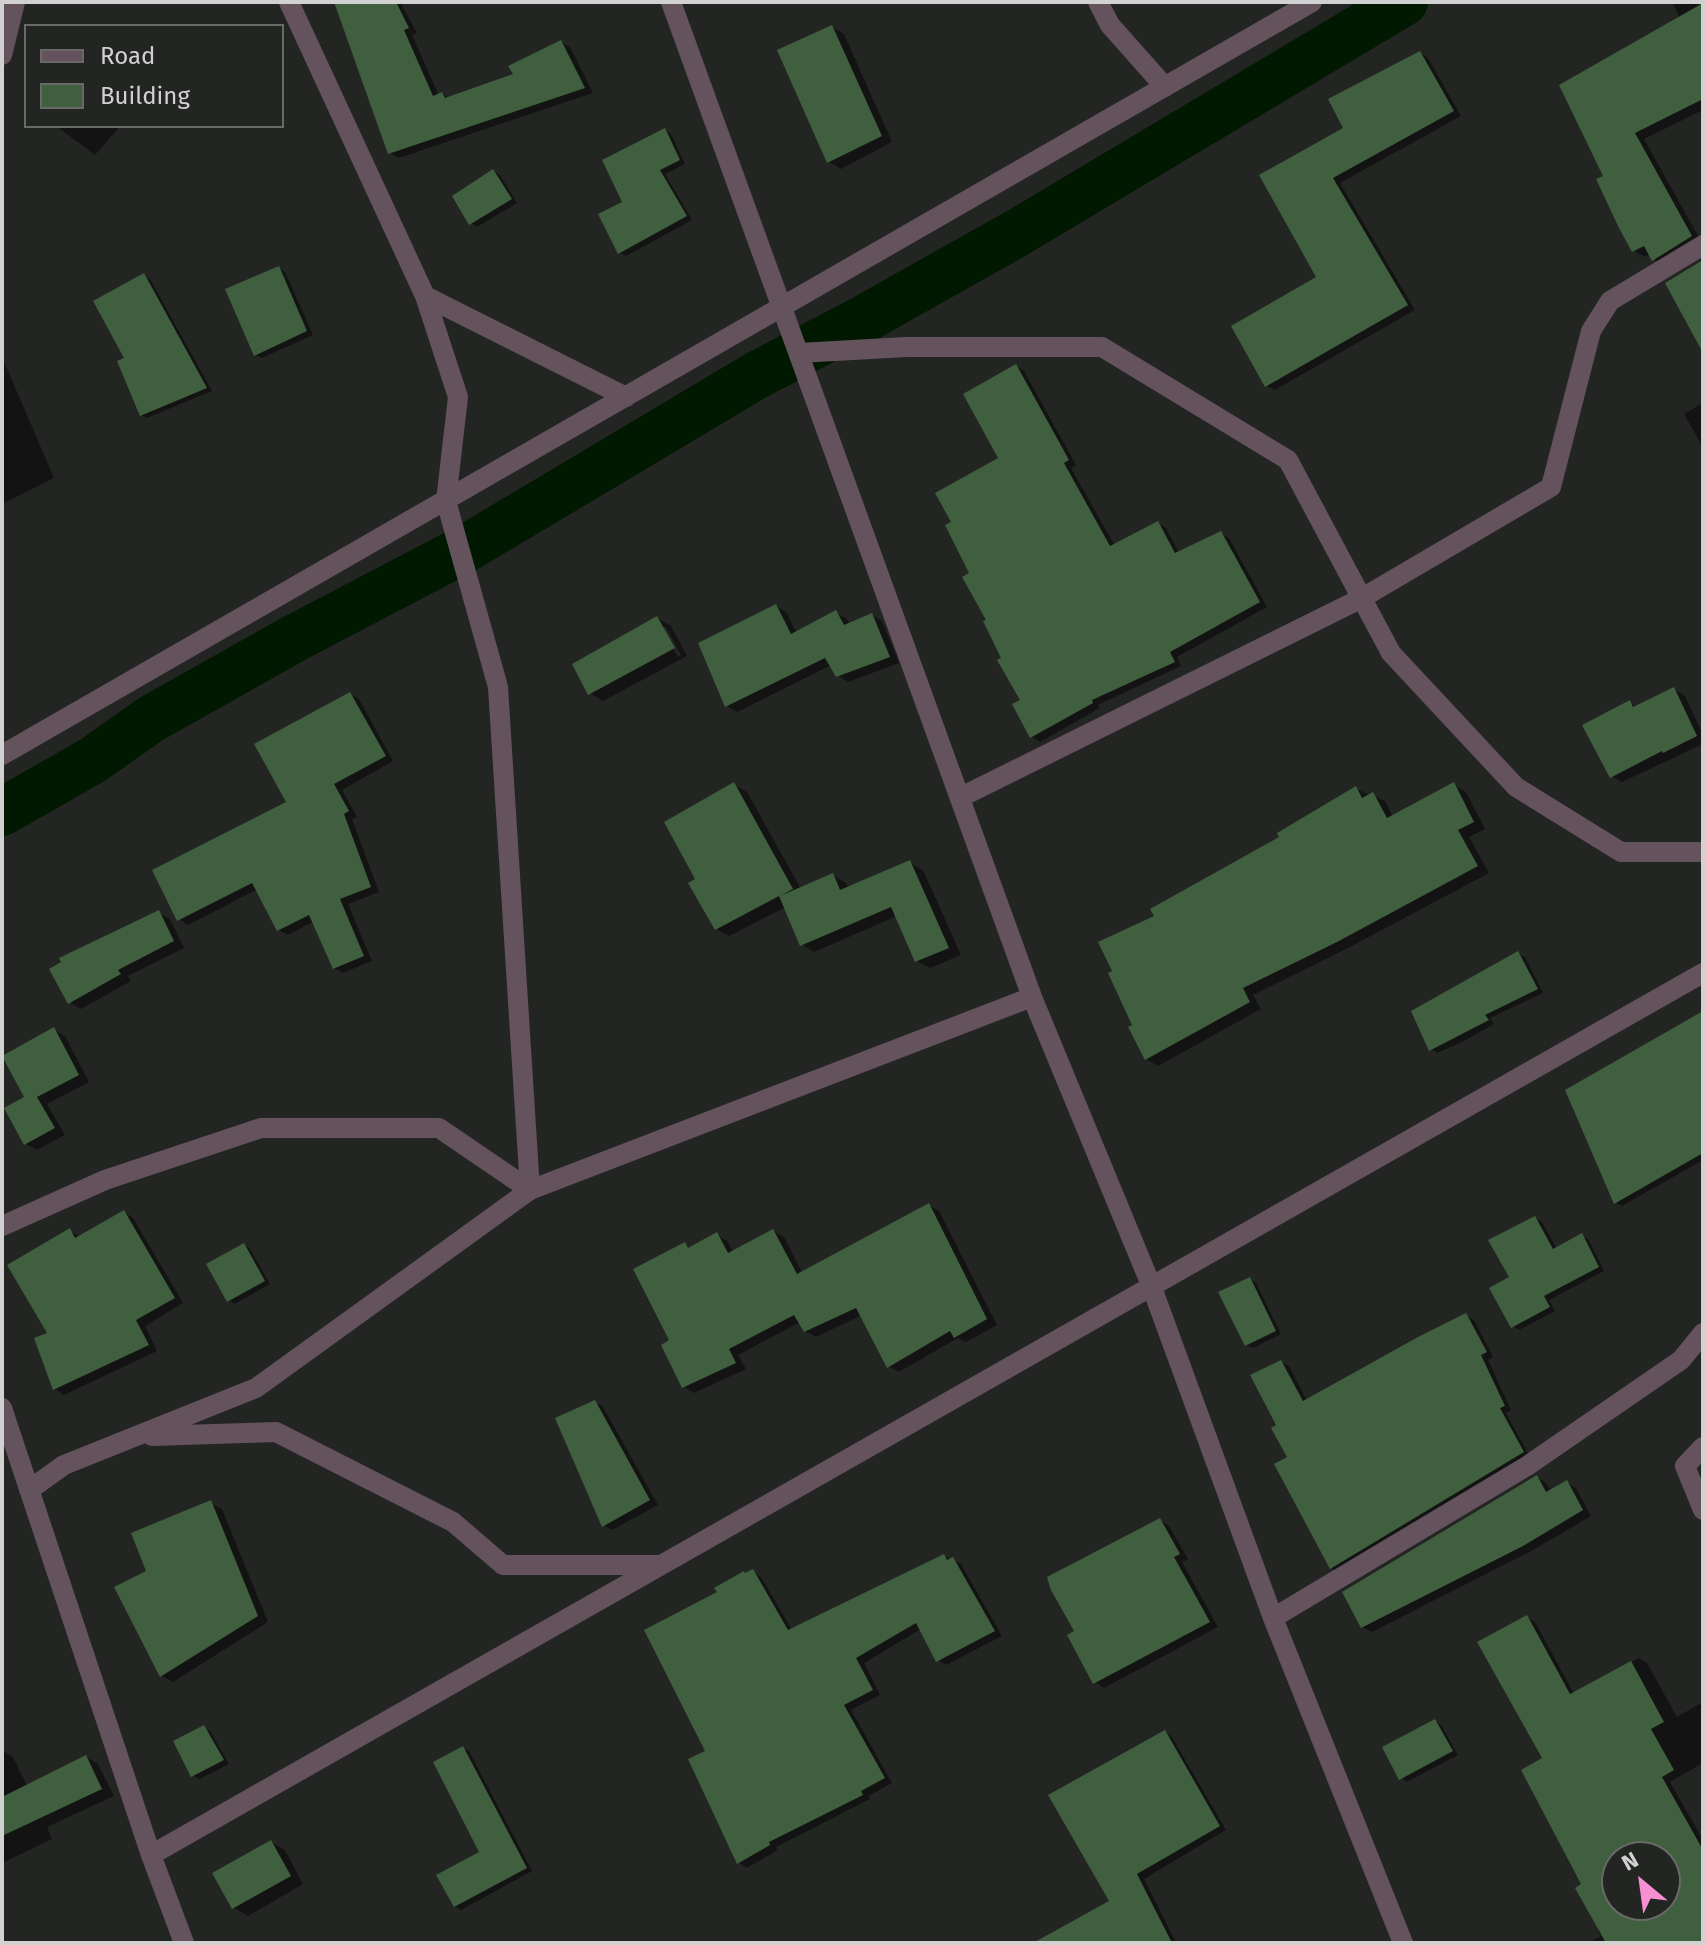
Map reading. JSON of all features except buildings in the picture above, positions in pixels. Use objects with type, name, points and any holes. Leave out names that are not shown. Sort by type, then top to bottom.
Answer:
[{"type":"street","points":[[2,55],[15,2]]},
{"type":"street","points":[[289,2],[425,296],[458,397],[446,501],[498,687],[530,1190]]},
{"type":"street","points":[[671,2],[1032,997],[1151,1285],[1273,1618],[1403,1943]]},
{"type":"street","points":[[1098,2],[1110,25],[1165,87]]},
{"type":"street","points":[[2,755],[1312,2]]},
{"type":"street","points":[[961,797],[1362,598],[1551,487],[1591,331],[1610,301],[1703,245]]},
{"type":"street","points":[[425,296],[626,397]]},
{"type":"street","points":[[799,353],[906,347],[1102,347],[1288,460],[1391,653],[1516,787],[1621,852],[1703,852]]},
{"type":"street","points":[[151,1855],[1703,973]]},
{"type":"street","points":[[29,1490],[64,1465],[256,1388],[530,1190],[1032,997]]},
{"type":"street","points":[[2,1226],[105,1180],[261,1128],[439,1128],[530,1190]]},
{"type":"street","points":[[1273,1618],[1527,1466],[1681,1360],[1703,1333]]},
{"type":"street","points":[[2,1408],[151,1855],[184,1943]]},
{"type":"street","points":[[136,1436],[276,1432],[453,1522],[503,1565],[662,1565]]},
{"type":"street","points":[[1703,1447],[1685,1466],[1703,1510]]},
{"type":"waterway","points":[[2,812],[93,760],[151,719],[295,638],[465,549],[757,375],[1017,233],[1404,2]]}]
